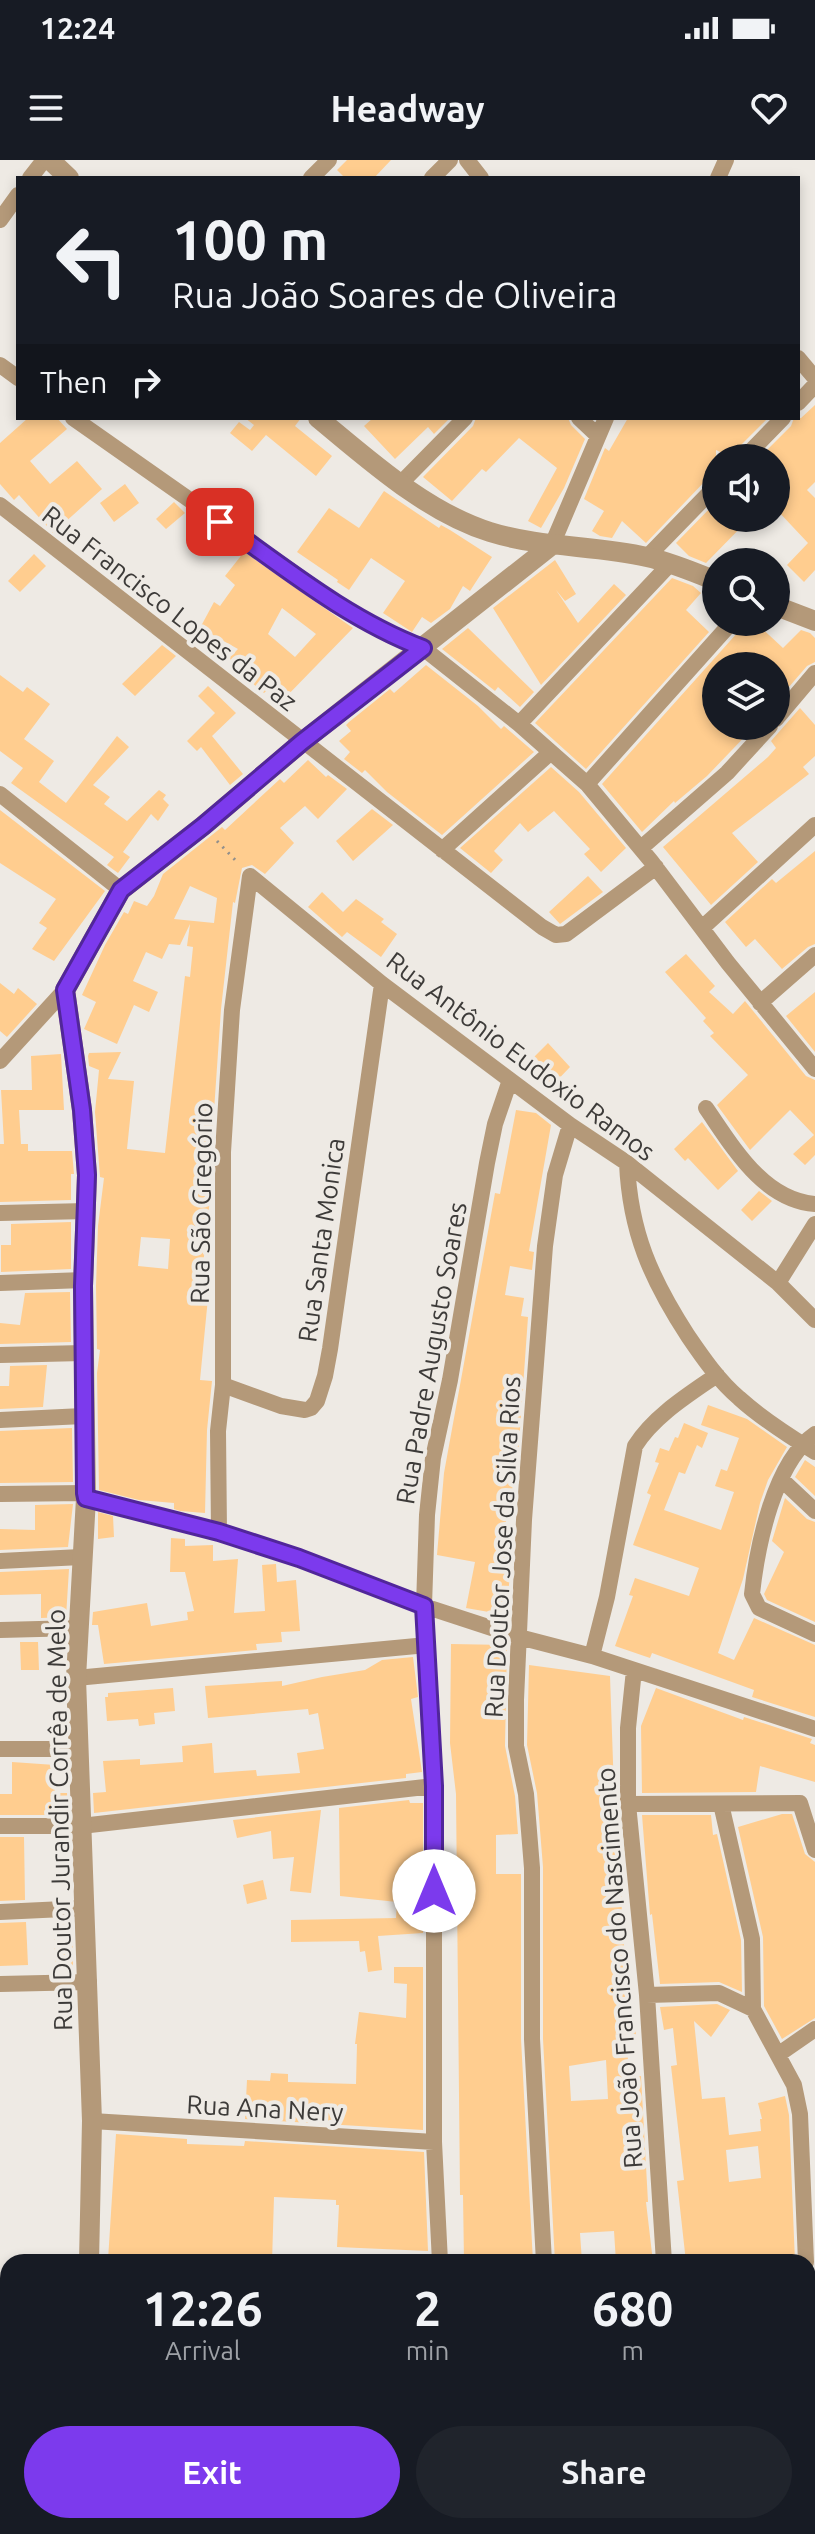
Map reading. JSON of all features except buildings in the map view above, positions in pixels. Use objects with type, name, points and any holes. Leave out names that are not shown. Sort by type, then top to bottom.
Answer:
[{"type":"street","points":[[32,176],[44,160]]},
{"type":"street","points":[[50,160],[67,176]]},
{"type":"street","points":[[313,176],[329,160]]},
{"type":"street","points":[[434,176],[450,160]]},
{"type":"street","points":[[467,160],[479,176]]},
{"type":"street","points":[[0,220],[16,198]]},
{"type":"street","points":[[800,360],[815,378]]},
{"type":"street","points":[[800,401],[815,385]]},
{"type":"street","points":[[76,420],[358,618],[389,635],[423,648],[551,752],[587,784],[641,848],[815,1069]]},
{"type":"street","points":[[326,420],[401,483],[435,506],[488,531],[552,545],[647,557],[702,576]]},
{"type":"street","points":[[401,483],[463,420]]},
{"type":"street","points":[[581,420],[598,436]]},
{"type":"street","points":[[3,1052],[65,990],[121,890],[302,742],[552,545],[605,420]]},
{"type":"street","points":[[758,444],[781,420]]},
{"type":"street","points":[[647,557],[702,500]]},
{"type":"street","name":"Rua Francisco Lopes da Paz","points":[[0,505],[542,927],[560,936],[583,923],[656,867]]},
{"type":"street","points":[[519,724],[670,564]]},
{"type":"street","points":[[790,611],[815,621]]},
{"type":"street","points":[[587,784],[719,636]]},
{"type":"street","points":[[790,702],[815,673]]},
{"type":"street","points":[[641,848],[727,773],[757,740]]},
{"type":"street","points":[[442,850],[551,752]]},
{"type":"street","points":[[0,794],[121,890]]},
{"type":"street","points":[[702,928],[815,825]]},
{"type":"street","name":"Rua Antônio Eudoxio Ramos","points":[[250,876],[382,984],[570,1125],[627,1163],[778,1283],[815,1320]]},
{"type":"street","name":"Rua São Gregório","points":[[219,1532],[218,1431],[223,1385],[223,1152],[232,1010],[250,876]]},
{"type":"street","points":[[760,1003],[815,955]]},
{"type":"street","name":"Rua Santa Monica","points":[[223,1385],[295,1409],[311,1408],[317,1401],[330,1349],[382,984]]},
{"type":"street","name":"Rua Doutor Jurandir Corrêa de Melo","points":[[65,990],[86,1144],[83,1353],[86,1496],[76,1678],[89,1982],[92,2121],[89,2254]]},
{"type":"street","name":"Rua Padre Augusto Soares","points":[[440,2254],[434,2142],[434,1786],[424,1606],[427,1515],[433,1458],[487,1163],[495,1124],[510,1080]]},
{"type":"street","points":[[706,1108],[764,1183],[788,1199],[815,1204]]},
{"type":"street","name":"Rua Doutor Jose da Silva Rios","points":[[544,2254],[532,2039],[532,1868],[526,1794],[516,1746],[524,1520],[545,1246],[555,1175],[570,1125]]},
{"type":"street","points":[[627,1163],[632,1213],[658,1288],[717,1375],[738,1398],[810,1443],[790,1458],[781,1479],[765,1527],[752,1598],[759,1608],[815,1634]]},
{"type":"street","points":[[0,1213],[87,1211]]},
{"type":"street","points":[[778,1283],[815,1224]]},
{"type":"street","points":[[0,1283],[84,1280]]},
{"type":"street","points":[[0,1355],[83,1353]]},
{"type":"street","points":[[592,1656],[607,1597],[635,1446],[642,1435],[672,1408],[717,1375]]},
{"type":"street","points":[[0,1420],[83,1416]]},
{"type":"street","points":[[781,1479],[815,1511]]},
{"type":"street","points":[[0,1494],[86,1496],[219,1532],[299,1558],[424,1606],[519,1637],[592,1656],[815,1729]]},
{"type":"street","points":[[0,1561],[81,1557]]},
{"type":"street","points":[[0,1630],[78,1628]]},
{"type":"street","points":[[76,1678],[427,1645]]},
{"type":"street","name":"Rua João Francisco do Nascimento","points":[[634,1670],[628,1728],[628,1804],[647,1995],[663,2254]]},
{"type":"street","points":[[0,1749],[79,1749]]},
{"type":"street","points":[[0,1826],[81,1826],[434,1786]]},
{"type":"street","points":[[628,1804],[800,1803],[815,1850]]},
{"type":"street","points":[[721,1804],[752,1939],[753,2009],[794,2085],[800,2114],[806,2254]]},
{"type":"street","points":[[0,1912],[85,1908]]},
{"type":"street","points":[[0,1984],[89,1982]]},
{"type":"street","points":[[647,1995],[719,1993],[753,2009]]},
{"type":"street","points":[[779,2054],[815,2029]]},
{"type":"street","name":"Rua Ana Nery","points":[[92,2121],[434,2142]]},
{"type":"path","points":[[203,826],[250,876]]},
{"type":"route","points":[[220,522],[358,618],[389,635],[423,648],[121,890],[65,990],[86,1144],[87,1213],[83,1286],[85,1493],[86,1498],[219,1532],[299,1558],[424,1606],[434,1786],[434,1891]]}]
